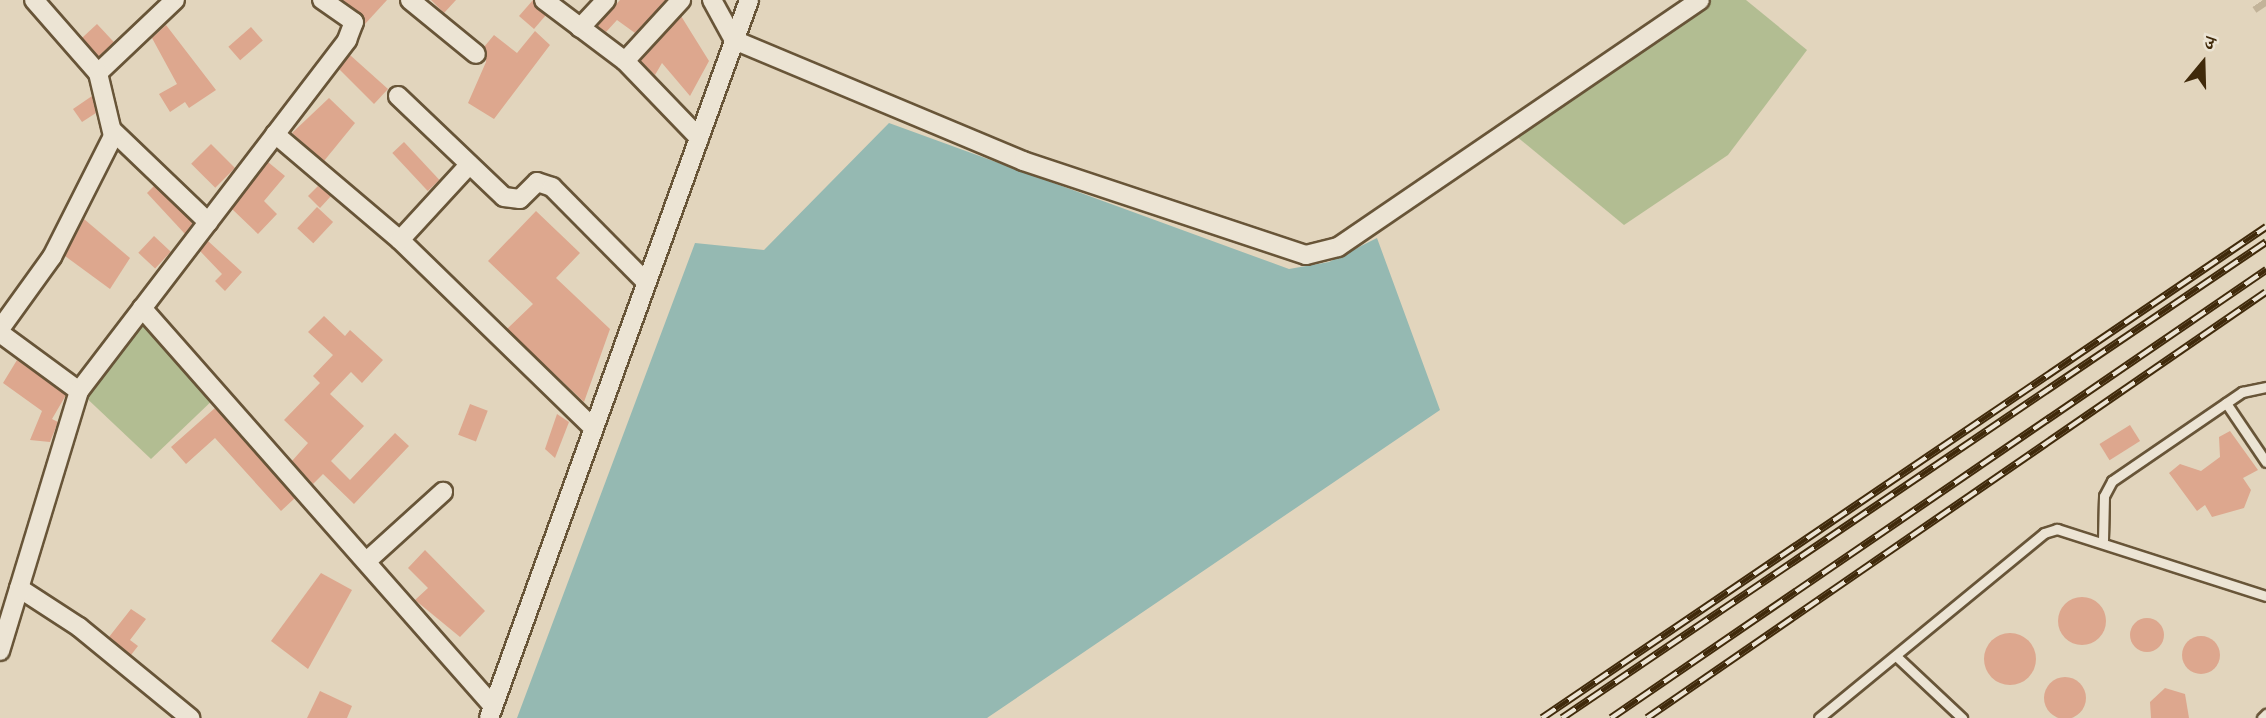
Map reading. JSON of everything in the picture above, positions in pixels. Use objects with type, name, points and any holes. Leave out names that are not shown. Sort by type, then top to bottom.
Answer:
[{"type":"street","points":[[34,0],[97,73],[113,131],[208,222]]},
{"type":"street","points":[[97,73],[175,0]]},
{"type":"street","points":[[0,651],[79,391],[352,32],[354,22],[322,0]]},
{"type":"street","points":[[544,0],[625,61],[699,138]]},
{"type":"street","points":[[580,28],[606,0]]},
{"type":"street","points":[[625,61],[681,0]]},
{"type":"street","points":[[712,0],[734,40],[1023,160],[1306,255],[1338,247],[1700,0]]},
{"type":"street","points":[[491,712],[591,426],[749,0]]},
{"type":"street","points":[[419,3],[475,54]]},
{"type":"street","points":[[398,96],[469,165],[511,200],[537,182],[552,187],[645,282]]},
{"type":"street","points":[[79,391],[0,331],[52,257],[113,131]]},
{"type":"street","points":[[275,134],[400,240],[591,426]]},
{"type":"street","points":[[400,240],[469,165]]},
{"type":"street","points":[[142,308],[369,559],[491,712]]},
{"type":"street","points":[[369,559],[443,492]]},
{"type":"street","points":[[19,589],[79,627],[190,718]]},
{"type":"lane","points":[[2103,540],[2106,487],[2226,403],[2266,387]]},
{"type":"lane","points":[[2226,403],[2266,462]]},
{"type":"lane","points":[[1819,718],[2044,533],[2057,529],[2103,540],[2266,596]]},
{"type":"lane","points":[[1896,656],[1962,718]]},
{"type":"lane","points":[[2262,718],[2266,714]]},
{"type":"green space","points":[[1704,0],[1746,0],[1807,50],[1728,155],[1624,225],[1510,131]]},
{"type":"green space","points":[[142,308],[218,395],[151,459],[79,391]]},
{"type":"water","points":[[889,123],[1289,269],[1329,262],[1377,238],[1440,410],[987,718],[517,718],[695,243],[764,250]]},
{"type":"building","points":[[342,0],[387,0],[365,24]]},
{"type":"building","points":[[431,0],[456,0],[444,13]]},
{"type":"building","points":[[533,0],[546,15],[534,29],[519,16]]},
{"type":"building","points":[[620,0],[666,0],[635,33],[617,20],[606,32],[597,26]]},
{"type":"building","points":[[681,16],[709,61],[690,96],[662,63],[655,75],[641,61]]},
{"type":"building","points":[[97,24],[114,42],[99,57],[82,38]]},
{"type":"building","points":[[166,25],[216,90],[189,108],[185,102],[170,112],[159,94],[177,84],[152,38]]},
{"type":"building","points":[[251,27],[263,41],[240,60],[228,47]]},
{"type":"building","points":[[535,31],[550,45],[494,119],[468,103],[486,62],[484,47],[494,35],[517,53]]},
{"type":"building","points":[[350,55],[388,89],[374,104],[339,69]]},
{"type":"building","points":[[92,96],[96,113],[82,122],[73,109]]},
{"type":"building","points":[[329,98],[355,123],[324,161],[292,133]]},
{"type":"building","points":[[404,142],[439,180],[428,191],[392,153]]},
{"type":"building","points":[[211,144],[235,168],[215,188],[191,164]]},
{"type":"building","points":[[268,162],[285,176],[264,201],[277,214],[258,234],[232,209]]},
{"type":"building","points":[[154,186],[193,223],[185,234],[147,193]]},
{"type":"building","points":[[318,186],[331,196],[320,208],[308,196]]},
{"type":"building","points":[[317,207],[333,222],[313,243],[297,228]]},
{"type":"building","points":[[536,211],[580,253],[556,278],[610,329],[584,402],[507,329],[533,304],[488,261]]},
{"type":"building","points":[[84,219],[130,258],[110,289],[65,256]]},
{"type":"building","points":[[154,236],[171,252],[155,269],[138,253]]},
{"type":"building","points":[[208,241],[242,272],[225,291],[215,281],[222,274],[200,251]]},
{"type":"building","points":[[324,316],[345,336],[350,330],[383,360],[362,383],[351,372],[330,394],[364,426],[331,461],[350,480],[395,433],[409,446],[354,504],[323,474],[313,484],[292,461],[308,443],[284,420],[320,383],[313,376],[333,355],[308,332]]},
{"type":"building","points":[[17,360],[66,395],[52,419],[58,422],[50,442],[30,440],[42,411],[3,383]]},
{"type":"building","points":[[470,404],[488,411],[476,442],[458,435]]},
{"type":"building","points":[[215,408],[295,498],[281,511],[215,438],[186,464],[171,447]]},
{"type":"building","points":[[557,414],[569,422],[555,458],[545,449]]},
{"type":"building","points":[[2130,425],[2140,441],[2110,460],[2099,444]]},
{"type":"building","points":[[2230,431],[2258,470],[2243,478],[2251,490],[2244,508],[2212,517],[2205,505],[2197,511],[2169,473],[2180,464],[2201,471],[2220,457],[2219,437]]},
{"type":"building","points":[[425,550],[485,611],[460,637],[415,600],[428,588],[408,568]]},
{"type":"building","points":[[321,573],[352,590],[308,669],[271,641]]},
{"type":"building","points":[[2082,597],[2091,598],[2099,604],[2105,612],[2105,630],[2099,638],[2091,644],[2082,645],[2073,644],[2065,638],[2059,630],[2058,621],[2059,612],[2065,604],[2073,598]]},
{"type":"building","points":[[131,609],[146,619],[130,640],[138,646],[131,655],[109,637]]},
{"type":"building","points":[[2147,618],[2159,623],[2164,635],[2159,647],[2147,652],[2135,647],[2130,635],[2135,623]]},
{"type":"building","points":[[2010,633],[2029,640],[2036,659],[2029,678],[2010,685],[1991,678],[1984,659],[1991,640]]},
{"type":"building","points":[[2201,636],[2214,642],[2220,655],[2214,668],[2201,674],[2188,668],[2182,655],[2188,642]]},
{"type":"building","points":[[2065,677],[2080,683],[2086,698],[2080,713],[2065,719],[2050,713],[2044,698],[2050,683]]},
{"type":"building","points":[[2165,688],[2185,694],[2189,718],[2151,718],[2150,702]]},
{"type":"building","points":[[320,691],[352,706],[347,718],[307,718]]},
{"type":"tunnel","points":[[2262,0],[2266,6]]},
{"type":"railway","points":[[1542,718],[2266,227]]},
{"type":"railway","points":[[1562,718],[2266,242]]},
{"type":"railway","points":[[1611,718],[2266,270]]},
{"type":"railway","points":[[1647,718],[2266,292]]}]
